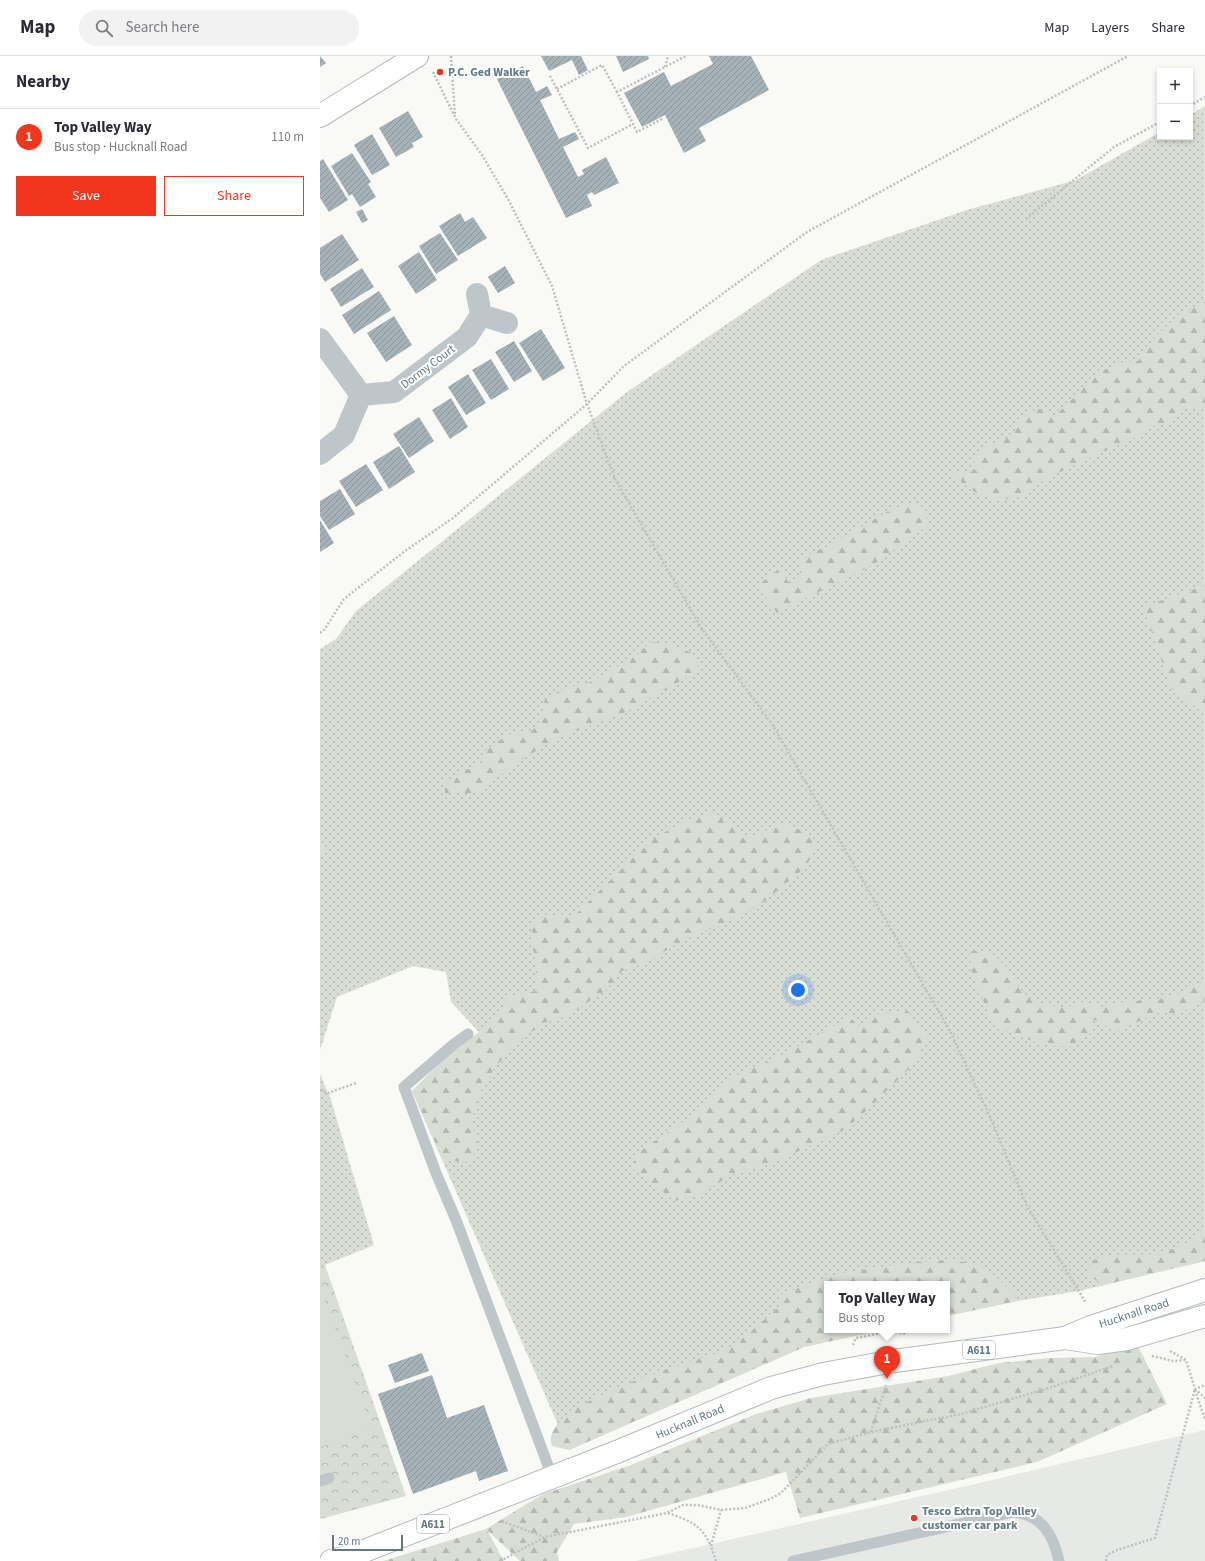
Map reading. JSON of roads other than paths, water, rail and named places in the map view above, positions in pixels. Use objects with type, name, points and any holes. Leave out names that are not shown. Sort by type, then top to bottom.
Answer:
[{"type":"main road","points":[[320,116],[424,63]]},
{"type":"main road","name":"Hucknall Road","points":[[331,1561],[354,1555],[552,1476],[619,1451],[771,1388],[823,1374],[894,1361],[1065,1338],[1091,1327],[1203,1296]]},
{"type":"main road","name":"Hucknall Road","points":[[1065,1338],[1098,1343],[1127,1339],[1205,1316]]},
{"type":"street","points":[[477,294],[480,315],[507,323]]},
{"type":"street","name":"Dormy Court","points":[[361,395],[394,392],[467,337],[480,315]]},
{"type":"street","points":[[320,340],[361,395],[344,435],[320,454]]},
{"type":"lane","points":[[468,1034],[454,1044],[404,1087],[552,1476]]},
{"type":"lane","points":[[793,1561],[1013,1512],[1027,1513],[1040,1522],[1056,1547],[1059,1561]]},
{"type":"place","name":"P.C. Ged Walker","points":[[440,72]]},
{"type":"place","name":"Top Valley Way","points":[[887,1379]]},
{"type":"place","name":"Tesco Extra Top Valley customer car park","points":[[914,1518]]}]
